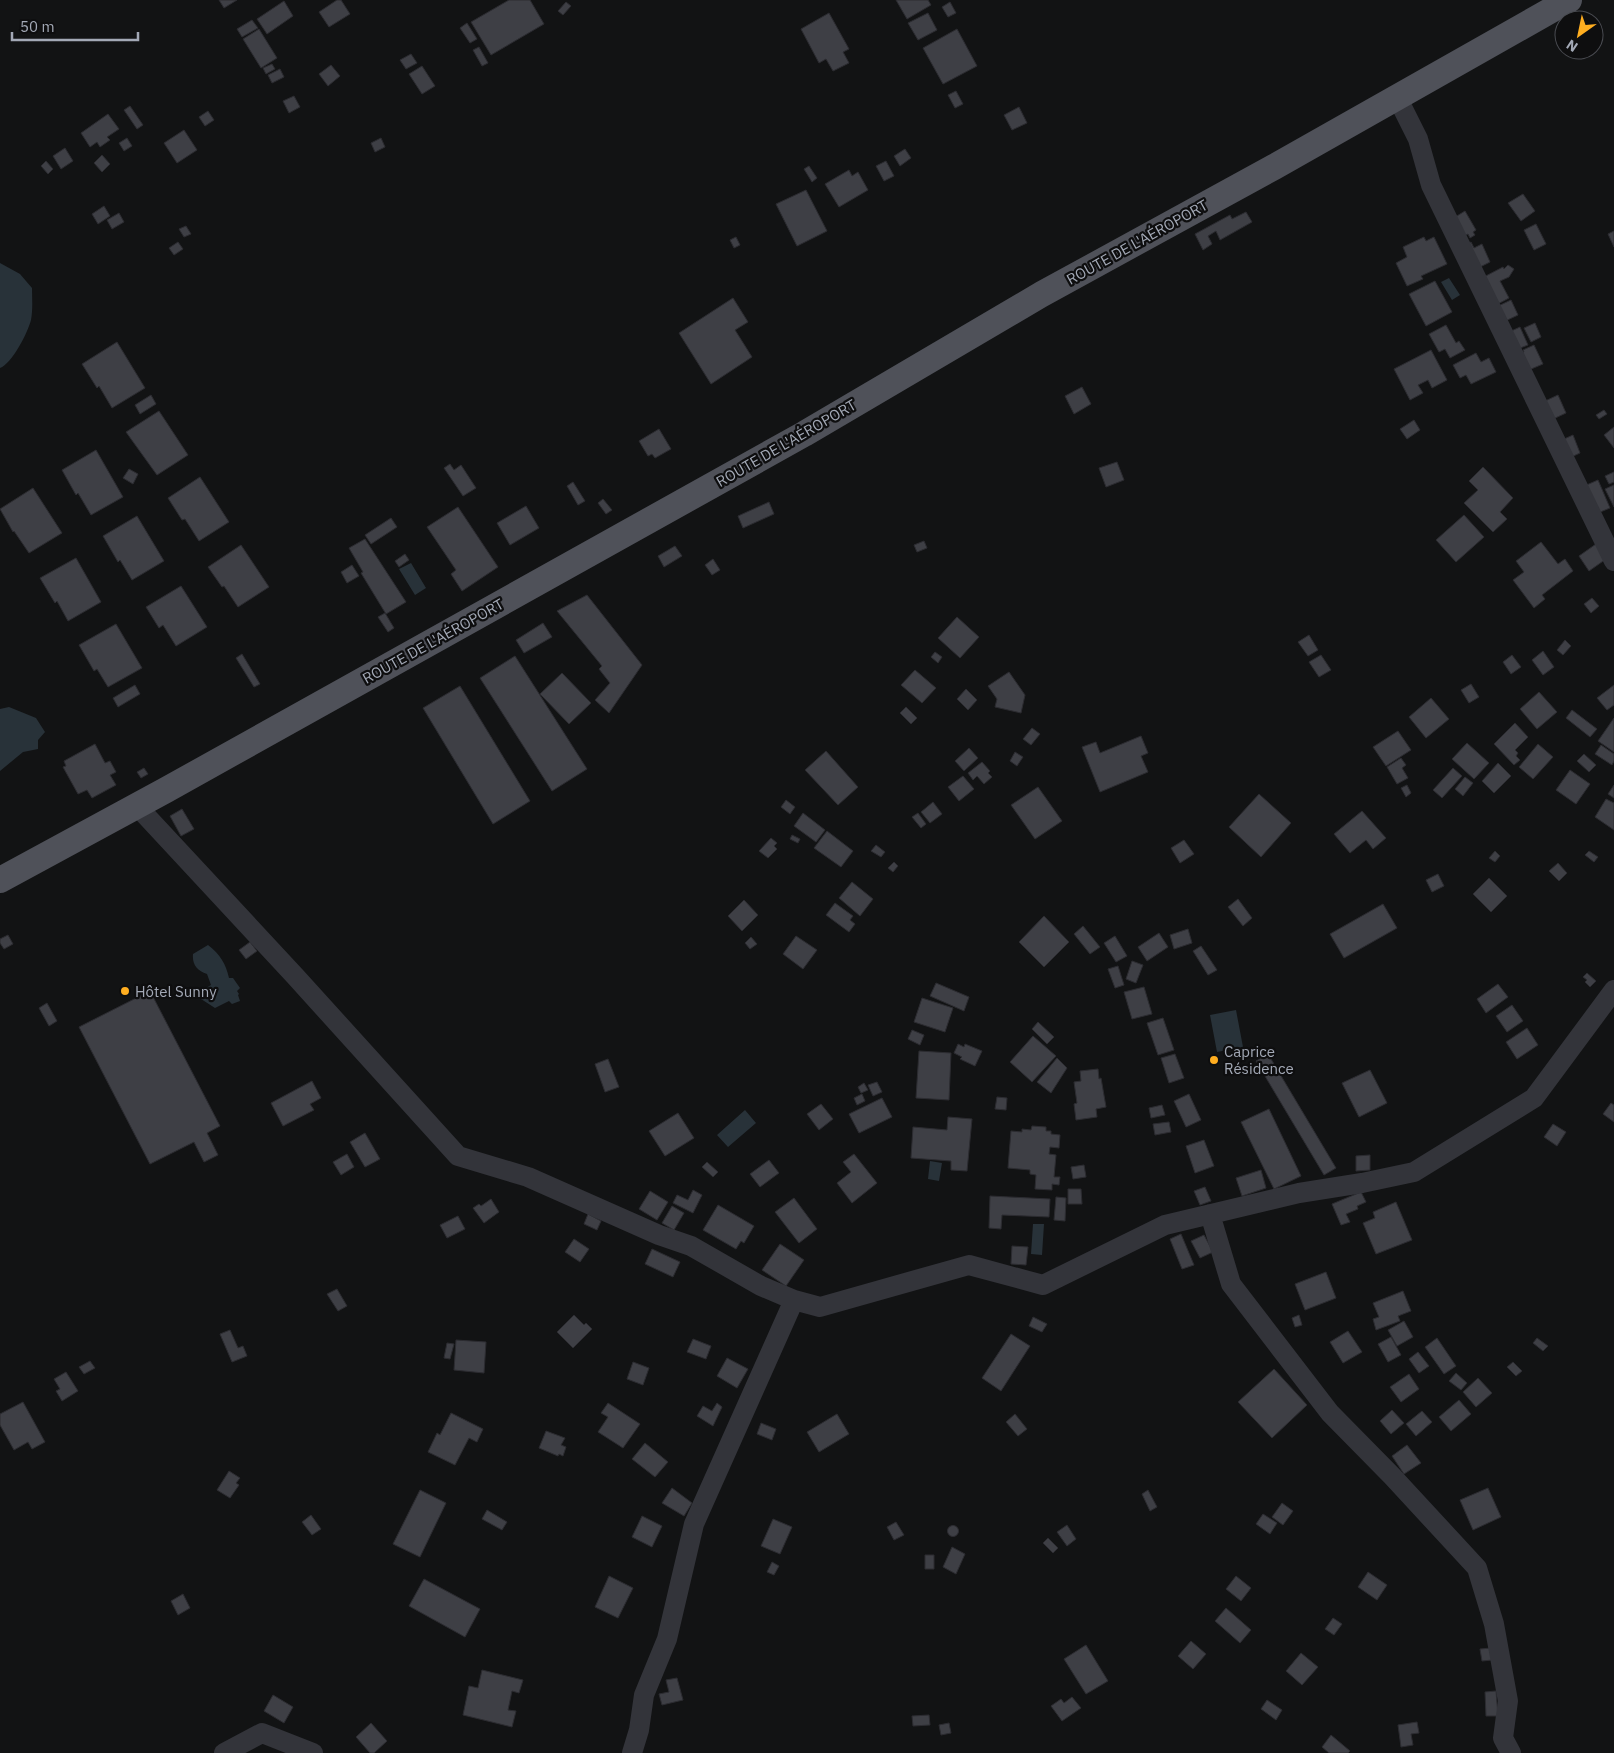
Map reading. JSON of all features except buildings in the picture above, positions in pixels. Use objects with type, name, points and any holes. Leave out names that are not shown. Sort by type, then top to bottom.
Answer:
[{"type":"main road","name":"ROUTE DE L'AÉROPORT","points":[[0,880],[137,806],[796,439],[1042,294],[1401,106],[1569,0]]},
{"type":"street","points":[[1401,106],[1418,139],[1431,185],[1614,561]]},
{"type":"street","points":[[137,806],[295,976],[458,1156],[528,1177],[658,1235],[691,1246],[761,1286],[794,1300],[820,1307],[969,1265],[1043,1285],[1165,1225],[1299,1193],[1414,1172],[1534,1098],[1614,990]]},
{"type":"street","points":[[1210,1214],[1231,1284],[1330,1413],[1392,1476],[1476,1568],[1494,1624],[1508,1701],[1503,1738],[1511,1753]]},
{"type":"street","points":[[632,1753],[639,1730],[644,1695],[667,1639],[694,1524],[794,1300]]},
{"type":"street","points":[[224,1753],[262,1733],[313,1753]]},
{"type":"shaded area","points":[[0,263],[20,274],[32,288],[32,304],[31,320],[27,332],[14,354],[0,368]]},
{"type":"shaded area","points":[[1449,278],[1460,295],[1452,300],[1441,282]]},
{"type":"shaded area","points":[[411,563],[426,588],[415,595],[399,569]]},
{"type":"shaded area","points":[[9,707],[36,718],[45,732],[38,740],[38,749],[23,752],[0,771],[0,709]]},
{"type":"shaded area","points":[[208,945],[222,960],[229,978],[233,978],[240,988],[237,991],[240,1001],[232,1004],[229,1001],[215,1008],[201,999],[200,992],[211,985],[207,974],[196,967],[193,961],[193,954]]},
{"type":"shaded area","points":[[1236,1010],[1243,1047],[1217,1052],[1210,1015]]},
{"type":"shaded area","points":[[745,1110],[756,1123],[728,1147],[717,1135]]},
{"type":"shaded area","points":[[930,1161],[942,1163],[939,1181],[928,1179]]},
{"type":"shaded area","points":[[1033,1224],[1044,1224],[1042,1255],[1031,1254]]},
{"type":"place","name":"Hôtel Sunny","points":[[125,991]]},
{"type":"place","name":"Caprice Résidence","points":[[1214,1060]]}]
